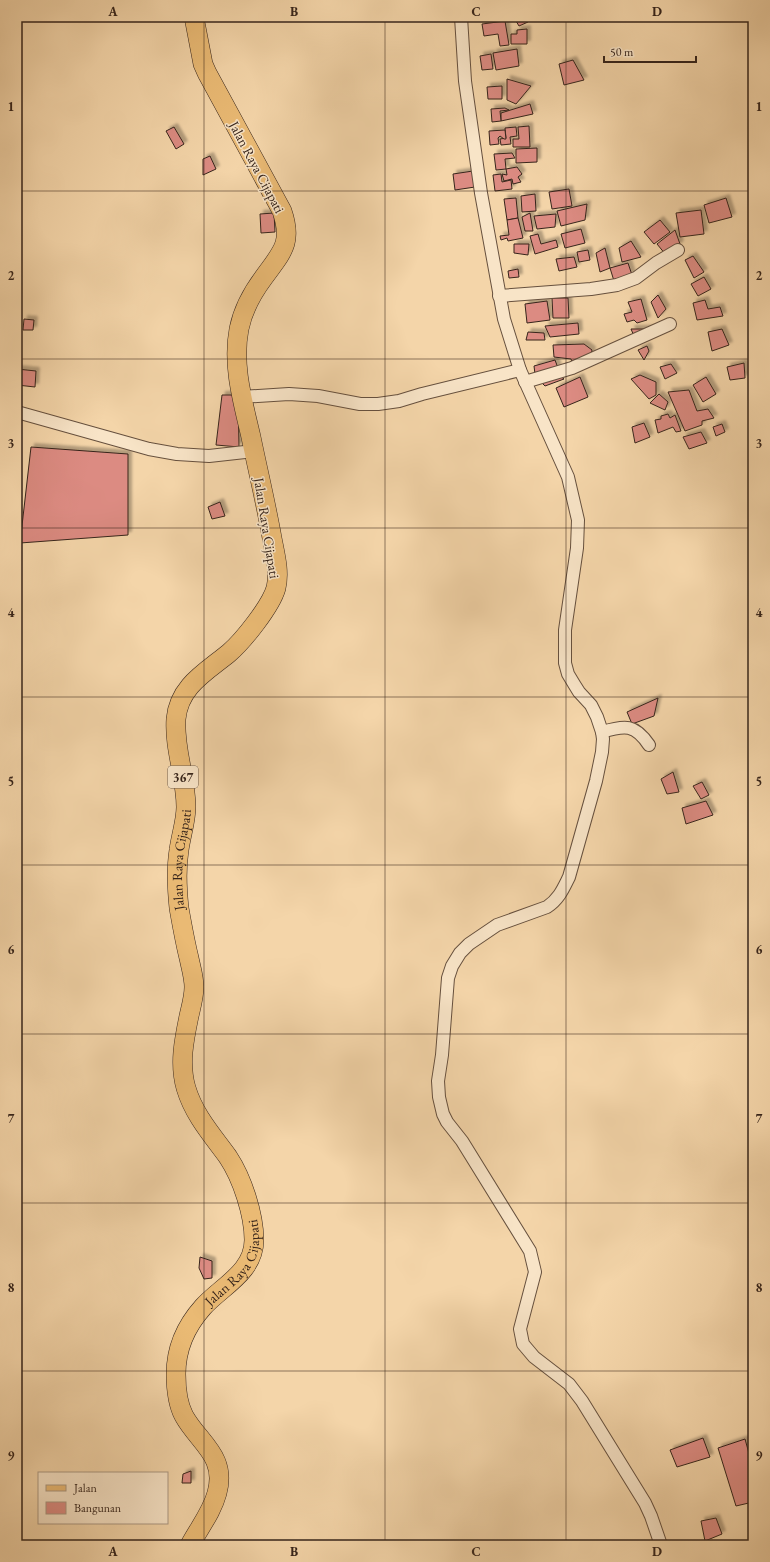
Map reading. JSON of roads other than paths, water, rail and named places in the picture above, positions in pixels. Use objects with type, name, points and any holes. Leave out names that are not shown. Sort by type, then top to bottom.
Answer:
[{"type":"main road","name":"Jalan Raya Cijapati","points":[[190,1545],[215,1499],[219,1485],[219,1476],[211,1452],[186,1421],[181,1410],[176,1389],[178,1350],[187,1328],[204,1306],[235,1279],[247,1264],[252,1256],[254,1241],[252,1218],[241,1184],[230,1161],[207,1131],[192,1105],[182,1068],[184,1039],[194,989],[193,976],[179,908],[177,882],[179,851],[186,813],[184,783],[178,755],[176,717],[182,697],[189,686],[198,677],[229,654],[240,643],[264,610],[275,589],[277,577],[274,549],[268,513],[241,397],[237,354],[240,326],[247,303],[257,286],[281,255],[284,249],[287,232],[282,211],[203,64],[194,17]]},
{"type":"street","points":[[461,17],[466,81],[481,193],[504,319],[520,370],[563,464],[574,499],[578,520],[578,536],[565,630],[565,663],[568,674],[597,717],[602,732],[602,752],[596,781],[569,877],[562,892],[553,903],[547,907],[497,925],[483,934],[469,944],[460,953],[452,966],[447,992],[442,1055],[438,1081],[439,1097],[443,1114],[447,1122],[462,1141],[533,1258],[534,1277],[520,1329],[522,1344],[534,1357],[569,1384],[582,1401],[644,1503],[654,1523],[661,1545]]},
{"type":"street","points":[[499,296],[591,290],[617,285],[636,278],[656,263],[678,250]]},
{"type":"street","points":[[525,382],[572,368],[670,324]]},
{"type":"street","points":[[241,397],[289,394],[318,396],[360,404],[399,402],[422,394],[520,370]]},
{"type":"street","points":[[17,412],[149,449],[177,454],[209,456],[254,451]]},
{"type":"street","points":[[602,732],[616,728],[635,729],[643,736],[649,745]]}]
